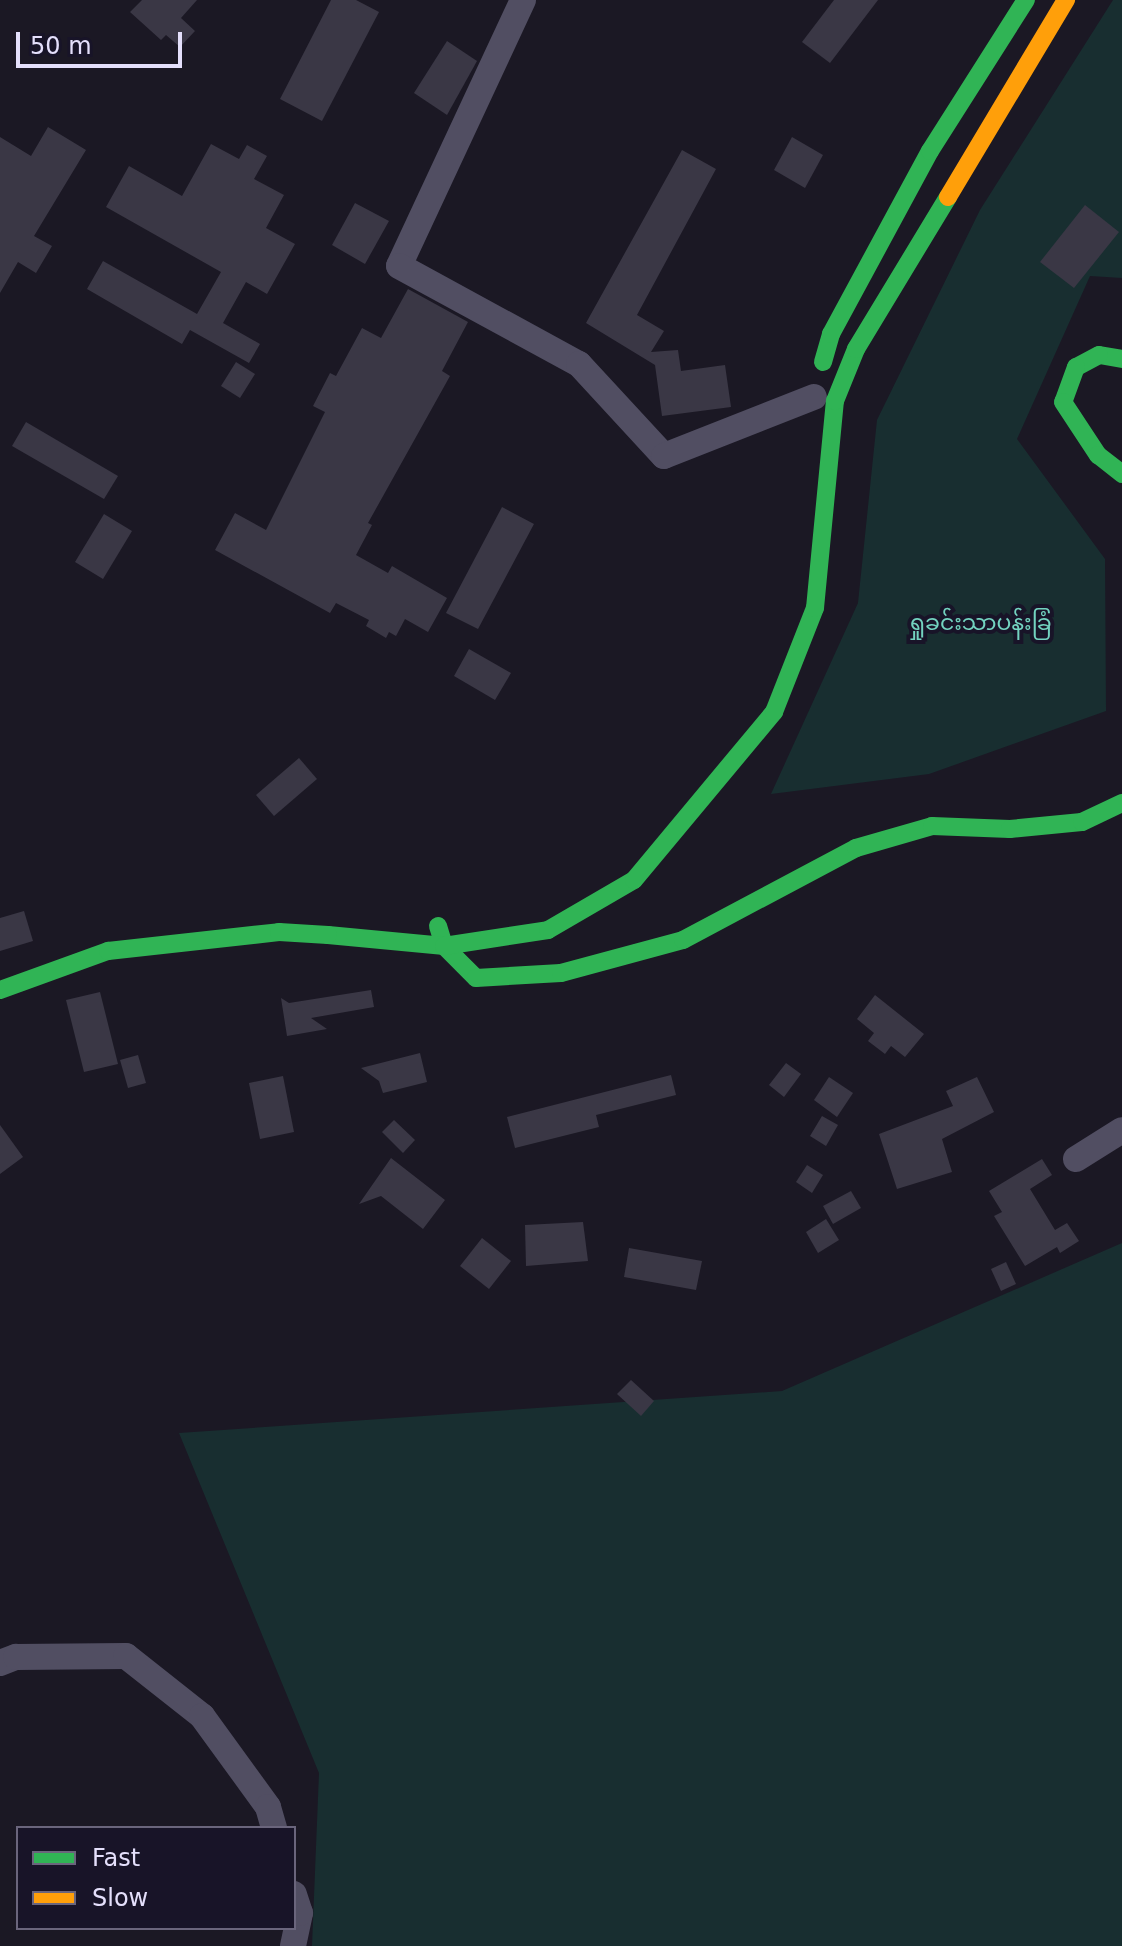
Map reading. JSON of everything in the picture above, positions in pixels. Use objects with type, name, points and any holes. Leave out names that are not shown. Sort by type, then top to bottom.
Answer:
[{"type":"main road","points":[[813,405],[831,334],[930,151],[1026,0]]},
{"type":"main road","points":[[0,990],[108,951],[279,932],[444,946],[548,930],[634,880],[774,712],[815,608],[835,401],[856,349],[1066,0]]},
{"type":"main road","points":[[831,334],[856,349]]},
{"type":"main road","points":[[1122,359],[1099,355],[1076,367],[1063,402],[1098,455],[1122,474]]},
{"type":"main road","points":[[328,935],[443,918],[444,946],[476,978],[561,973],[683,940],[856,848],[932,826],[1010,829],[1082,822],[1122,803]]},
{"type":"street","points":[[523,0],[399,266],[579,364],[664,456],[813,405]]},
{"type":"street","points":[[1076,1159],[1122,1130]]},
{"type":"street","points":[[0,1663],[16,1657],[126,1656],[202,1716],[268,1807],[273,1826]]},
{"type":"street","points":[[293,1946],[300,1913],[296,1900]]},
{"type":"green space","name":"ရှုခင်းသာပန်းခြံ","points":[[1113,0],[1122,0],[1122,278],[1090,276],[1017,439],[1105,559],[1106,711],[929,774],[771,794],[858,603],[877,420],[980,210]]},
{"type":"green space","points":[[1122,1243],[1122,1946],[312,1946],[319,1773],[179,1433],[782,1391]]},
{"type":"building","points":[[142,0],[197,0],[181,18],[195,31],[180,47],[166,35],[161,40],[130,12]]},
{"type":"building","points":[[331,0],[356,0],[379,12],[322,121],[280,99]]},
{"type":"building","points":[[834,0],[878,0],[830,63],[802,42]]},
{"type":"building","points":[[447,41],[477,61],[447,115],[414,93]]},
{"type":"building","points":[[48,127],[86,150],[34,236],[52,246],[36,273],[18,262],[0,293],[0,137],[31,156]]},
{"type":"building","points":[[792,137],[823,155],[805,188],[774,170]]},
{"type":"building","points":[[211,144],[239,159],[247,145],[267,156],[254,179],[284,195],[266,228],[295,244],[267,294],[246,282],[223,323],[260,344],[249,363],[190,330],[182,344],[87,289],[103,261],[197,314],[221,272],[106,207],[129,166],[182,196]]},
{"type":"building","points":[[682,150],[716,169],[637,315],[664,331],[651,352],[678,350],[681,371],[725,365],[731,407],[662,416],[655,365],[586,323]]},
{"type":"building","points":[[355,203],[389,221],[365,264],[332,245]]},
{"type":"building","points":[[1085,205],[1119,232],[1074,288],[1040,262]]},
{"type":"building","points":[[408,289],[468,322],[442,371],[450,376],[368,523],[372,525],[356,555],[388,573],[392,566],[447,598],[428,632],[405,619],[396,636],[389,632],[386,638],[366,626],[369,620],[336,603],[330,613],[215,550],[235,513],[266,530],[325,412],[313,406],[330,373],[336,376],[362,328],[381,338]]},
{"type":"building","points":[[236,362],[255,374],[240,398],[221,386]]},
{"type":"building","points":[[26,422],[118,476],[104,499],[12,446]]},
{"type":"building","points":[[502,507],[534,524],[478,629],[446,613]]},
{"type":"building","points":[[104,514],[132,531],[103,579],[75,562]]},
{"type":"building","points":[[469,649],[511,673],[495,700],[454,676]]},
{"type":"building","points":[[299,758],[317,779],[274,816],[256,795]]},
{"type":"building","points":[[24,911],[33,941],[0,951],[0,918]]},
{"type":"building","points":[[371,990],[374,1007],[311,1018],[327,1029],[287,1036],[281,998],[289,1003]]},
{"type":"building","points":[[100,992],[118,1064],[84,1072],[66,1000]]},
{"type":"building","points":[[875,995],[924,1034],[905,1057],[891,1046],[885,1054],[868,1041],[874,1033],[857,1019]]},
{"type":"building","points":[[420,1053],[427,1082],[383,1093],[379,1081],[361,1068]]},
{"type":"building","points":[[138,1055],[146,1083],[128,1088],[120,1060]]},
{"type":"building","points":[[786,1063],[801,1074],[784,1097],[769,1085]]},
{"type":"building","points":[[671,1075],[676,1095],[596,1115],[599,1127],[515,1148],[507,1117]]},
{"type":"building","points":[[283,1076],[294,1132],[260,1139],[249,1083]]},
{"type":"building","points":[[829,1077],[853,1093],[837,1117],[814,1100]]},
{"type":"building","points":[[977,1077],[994,1112],[942,1139],[952,1172],[897,1189],[879,1134],[953,1106],[946,1091]]},
{"type":"building","points":[[822,1116],[838,1125],[826,1146],[810,1136]]},
{"type":"building","points":[[394,1120],[415,1140],[403,1153],[382,1132]]},
{"type":"building","points":[[0,1125],[23,1157],[0,1174]]},
{"type":"building","points":[[391,1158],[445,1200],[423,1229],[381,1196],[359,1204]]},
{"type":"building","points":[[1042,1159],[1052,1175],[1030,1189],[1055,1230],[1067,1223],[1079,1241],[1060,1253],[1057,1247],[1025,1266],[994,1216],[1002,1212],[989,1191]]},
{"type":"building","points":[[807,1165],[823,1175],[812,1193],[796,1182]]},
{"type":"building","points":[[851,1191],[861,1208],[833,1224],[823,1206]]},
{"type":"building","points":[[826,1219],[839,1240],[818,1253],[806,1232]]},
{"type":"building","points":[[583,1222],[588,1261],[526,1266],[525,1225]]},
{"type":"building","points":[[482,1238],[511,1261],[489,1289],[460,1266]]},
{"type":"building","points":[[629,1248],[702,1261],[696,1290],[624,1277]]},
{"type":"building","points":[[1006,1262],[1016,1284],[1001,1291],[991,1269]]},
{"type":"building","points":[[631,1380],[654,1401],[641,1416],[617,1394]]},
{"type":"traffic: fast","points":[[823,362],[831,334],[930,151],[1026,0]]},
{"type":"traffic: fast","points":[[328,935],[444,946],[548,930],[634,880],[774,712],[815,608],[835,401],[856,349],[948,197]]},
{"type":"traffic: fast","points":[[1122,359],[1099,355],[1076,367],[1063,402],[1098,455],[1122,474]]},
{"type":"traffic: fast","points":[[438,926],[444,946],[476,978],[561,973],[683,940],[856,848],[932,826],[1010,829],[1082,822],[1122,803]]},
{"type":"traffic: fast","points":[[0,990],[108,951],[279,932],[328,935]]},
{"type":"traffic: slow","points":[[948,197],[1066,0]]}]
